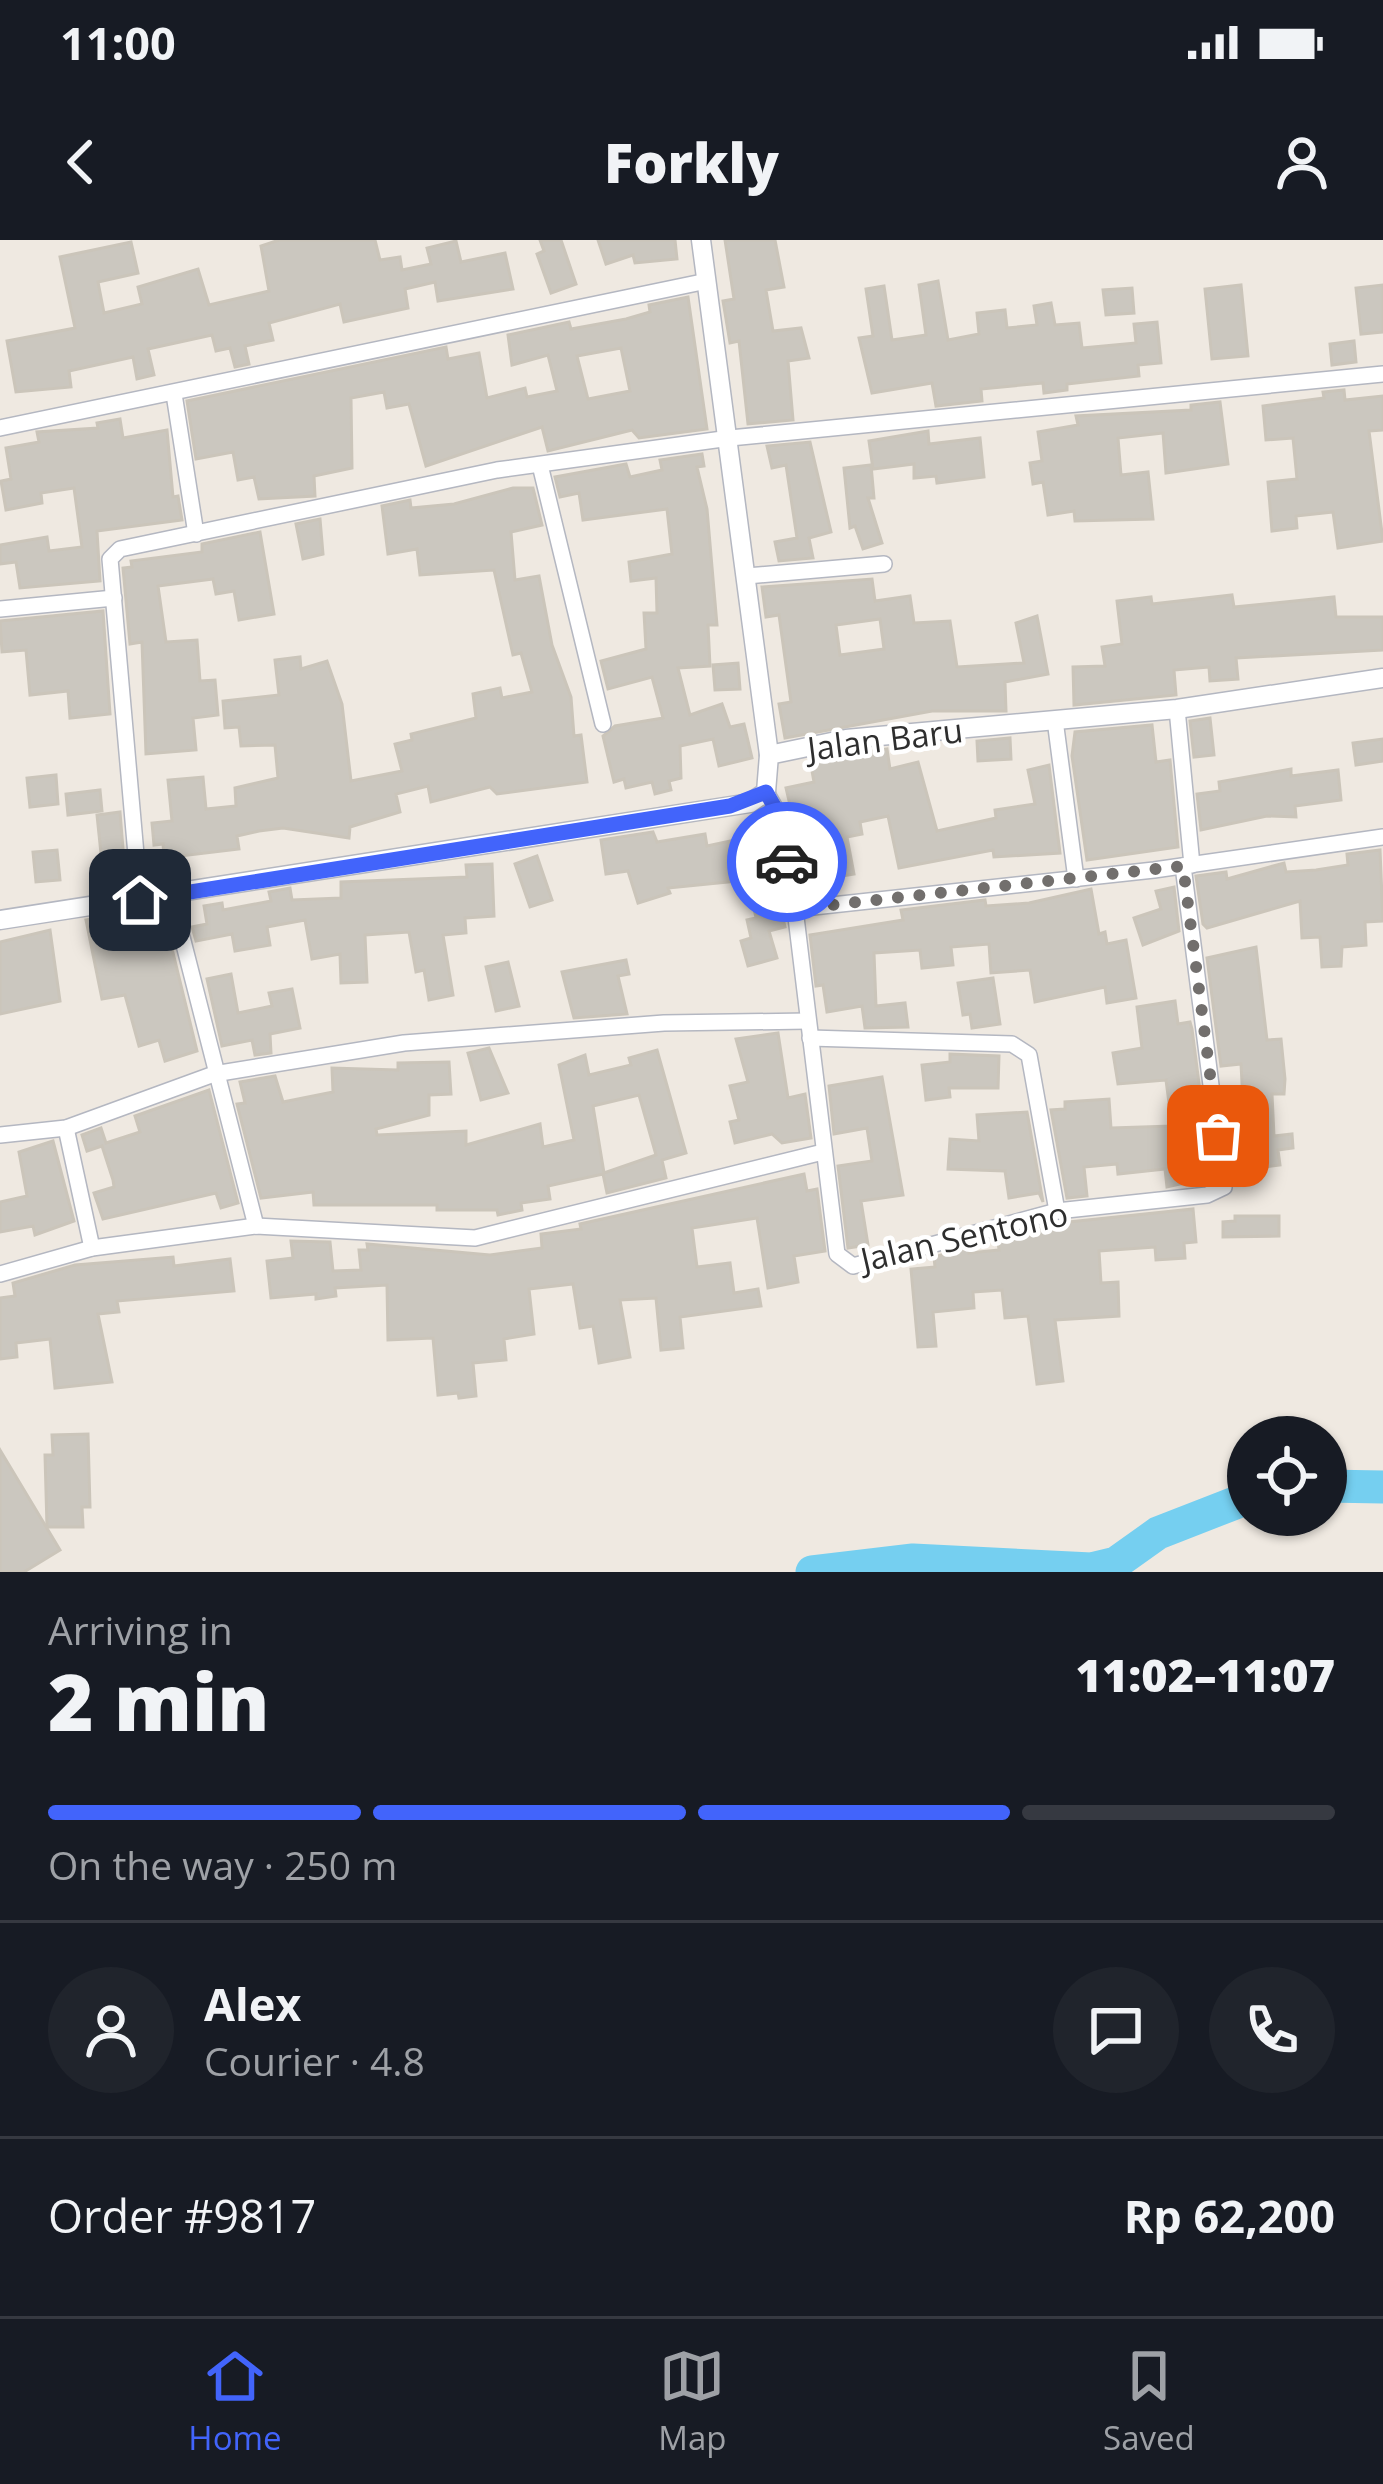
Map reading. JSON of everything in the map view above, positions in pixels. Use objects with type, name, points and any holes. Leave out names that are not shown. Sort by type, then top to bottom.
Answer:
[{"type":"street","points":[[701,240],[769,755]]},
{"type":"street","points":[[0,428],[707,280]]},
{"type":"street","points":[[140,900],[112,553],[540,465],[730,438],[1383,374]]},
{"type":"street","points":[[174,394],[196,534]]},
{"type":"street","points":[[540,465],[603,724]]},
{"type":"street","points":[[747,576],[884,564]]},
{"type":"street","points":[[0,609],[114,598]]},
{"type":"street","name":"Jalan Baru","points":[[766,792],[769,755],[846,739],[1177,710],[1383,678]]},
{"type":"street","points":[[1177,710],[1188,866]]},
{"type":"street","points":[[1055,720],[1076,879]]},
{"type":"street","points":[[0,920],[730,806],[766,792]]},
{"type":"street","name":"Jalan Sentono","points":[[766,792],[778,813],[795,909],[837,1254],[853,1266],[1057,1211],[1208,1195],[1224,1187],[1188,866]]},
{"type":"street","points":[[795,909],[1188,866],[1383,837]]},
{"type":"street","points":[[171,894],[256,1226]]},
{"type":"street","points":[[0,1136],[66,1128],[214,1074],[404,1043],[664,1023],[809,1029],[1012,1044],[1029,1055],[1057,1211]]},
{"type":"street","points":[[66,1128],[92,1247]]},
{"type":"street","points":[[0,1274],[92,1247],[256,1226],[475,1238],[823,1152]]},
{"type":"building","points":[[279,240],[375,240],[380,260],[400,257],[402,270],[431,264],[427,248],[456,241],[461,262],[505,253],[513,289],[438,301],[435,282],[405,289],[408,308],[344,322],[340,304],[269,323],[273,340],[245,346],[249,364],[235,367],[230,348],[216,351],[212,335],[148,349],[154,375],[137,379],[133,357],[69,371],[71,387],[16,392],[7,341],[75,328],[60,257],[131,242],[138,273],[98,282],[104,313],[142,304],[138,287],[198,269],[209,305],[269,291],[261,246]]},
{"type":"building","points":[[540,240],[561,240],[576,284],[551,293],[537,254],[544,251]]},
{"type":"building","points":[[598,240],[675,240],[677,259],[635,263],[633,255],[606,264]]},
{"type":"building","points":[[725,240],[775,240],[784,287],[766,290],[773,331],[801,328],[809,358],[788,361],[793,420],[748,424],[739,341],[730,343],[723,301],[734,299]]},
{"type":"building","points":[[938,281],[948,340],[979,334],[977,313],[1005,310],[1007,328],[1037,325],[1034,306],[1051,303],[1055,325],[1079,323],[1082,348],[1136,343],[1134,324],[1157,322],[1161,363],[1138,365],[1139,376],[1067,384],[1067,390],[1044,393],[1043,383],[981,389],[982,401],[936,406],[932,383],[872,393],[859,338],[873,336],[866,289],[884,286],[892,340],[926,335],[919,285]]},
{"type":"building","points":[[1241,285],[1248,356],[1212,359],[1205,289]]},
{"type":"building","points":[[1383,285],[1383,332],[1361,334],[1356,288]]},
{"type":"building","points":[[1132,288],[1134,313],[1106,315],[1103,290]]},
{"type":"building","points":[[688,297],[707,429],[639,438],[632,430],[548,451],[542,427],[426,466],[409,404],[387,408],[384,392],[351,398],[352,468],[314,476],[315,496],[259,499],[254,477],[238,480],[233,452],[196,459],[187,401],[446,347],[448,359],[479,353],[487,398],[525,388],[527,397],[557,391],[548,355],[512,365],[508,335],[569,322],[571,329],[626,319],[650,312],[649,305]],"holes":[[[621,348],[630,391],[588,399],[577,356]]]},
{"type":"building","points":[[1354,341],[1356,362],[1332,365],[1330,344]]},
{"type":"building","points":[[1344,390],[1345,400],[1383,396],[1383,430],[1369,431],[1383,541],[1338,548],[1333,512],[1296,516],[1297,528],[1272,531],[1268,482],[1297,479],[1293,438],[1266,440],[1263,406],[1324,398],[1323,392]]},
{"type":"building","points":[[1220,402],[1228,464],[1166,473],[1163,433],[1118,438],[1121,475],[1148,472],[1153,519],[1075,521],[1074,511],[1048,515],[1043,482],[1033,484],[1030,463],[1042,461],[1038,432],[1078,425],[1076,416],[1191,410],[1191,405]]},
{"type":"building","points":[[120,419],[123,438],[167,430],[173,497],[178,496],[182,520],[97,531],[100,581],[20,588],[16,562],[0,564],[0,545],[47,537],[49,551],[82,547],[74,488],[41,493],[42,503],[6,510],[1,481],[11,479],[6,448],[39,442],[37,432],[98,428],[97,423]]},
{"type":"building","points":[[928,431],[929,444],[980,438],[984,477],[937,483],[936,476],[914,478],[914,464],[873,469],[869,441]]},
{"type":"building","points":[[810,442],[831,532],[809,538],[813,558],[779,561],[775,542],[797,538],[786,465],[772,468],[767,446]]},
{"type":"building","points":[[702,454],[704,466],[697,467],[707,509],[717,625],[708,625],[710,666],[678,668],[690,715],[722,704],[730,727],[744,724],[752,758],[719,766],[713,739],[680,746],[681,778],[669,781],[671,790],[655,794],[652,782],[626,788],[624,779],[614,782],[603,736],[615,726],[663,718],[652,677],[608,689],[601,661],[646,649],[644,613],[657,613],[656,578],[631,581],[629,562],[672,554],[667,509],[583,520],[579,493],[560,497],[555,477],[626,464],[630,477],[662,470],[660,460]]},
{"type":"building","points":[[871,465],[874,498],[868,498],[882,543],[863,549],[855,526],[850,528],[844,468]]},
{"type":"building","points":[[513,488],[533,488],[542,525],[511,532],[515,580],[539,576],[552,645],[571,697],[574,736],[581,735],[587,782],[497,794],[490,787],[431,802],[428,786],[396,794],[400,812],[350,827],[349,838],[283,828],[259,831],[237,836],[239,849],[180,856],[181,866],[165,868],[163,844],[154,845],[152,823],[172,821],[168,780],[203,777],[206,809],[236,806],[235,788],[278,778],[275,745],[241,746],[239,727],[225,728],[223,701],[279,695],[275,660],[300,657],[301,669],[327,661],[342,704],[351,781],[402,771],[395,744],[412,740],[411,734],[476,718],[473,694],[500,688],[502,698],[532,692],[521,653],[513,655],[494,570],[420,575],[417,549],[388,554],[382,506],[410,500],[411,508],[454,504]]},
{"type":"building","points":[[320,519],[323,554],[303,559],[296,524]]},
{"type":"building","points":[[260,532],[274,614],[239,620],[234,591],[216,594],[213,579],[158,586],[166,642],[197,640],[200,681],[215,680],[218,715],[193,718],[196,750],[146,754],[142,642],[130,644],[123,568],[132,567],[131,561],[202,552],[202,544]]},
{"type":"building","points":[[872,579],[875,601],[910,596],[914,623],[950,621],[957,667],[1024,663],[1016,623],[1037,616],[1048,674],[1005,682],[1006,711],[932,711],[785,738],[779,704],[791,702],[779,615],[766,617],[762,587]],"holes":[[[880,619],[884,649],[840,655],[836,625]]]},
{"type":"building","points":[[1232,595],[1234,607],[1334,597],[1336,617],[1383,617],[1383,650],[1236,658],[1238,679],[1210,681],[1209,667],[1174,670],[1176,695],[1074,705],[1073,667],[1105,666],[1102,647],[1122,644],[1117,601],[1151,597],[1152,604]]},
{"type":"building","points":[[103,611],[110,714],[70,718],[68,691],[30,695],[26,650],[2,652],[0,621]]},
{"type":"building","points":[[738,663],[740,689],[715,690],[713,665]]},
{"type":"building","points":[[1210,718],[1214,755],[1194,757],[1190,721]]},
{"type":"building","points":[[1152,725],[1156,762],[1170,760],[1178,847],[1087,860],[1072,756],[1075,732]]},
{"type":"building","points":[[1010,738],[1011,759],[978,761],[977,741]]},
{"type":"building","points":[[1383,739],[1383,761],[1356,765],[1353,743]]},
{"type":"building","points":[[887,749],[890,769],[918,762],[937,831],[996,818],[995,810],[1035,804],[1028,770],[1049,765],[1060,853],[994,857],[993,850],[899,868],[888,816],[860,822],[862,834],[847,837],[854,874],[812,881],[802,816],[793,818],[786,788],[814,782],[810,760]]},
{"type":"building","points":[[1291,769],[1291,776],[1338,770],[1341,800],[1295,806],[1296,817],[1267,816],[1201,830],[1197,794],[1220,791],[1219,782]]},
{"type":"building","points":[[56,775],[58,804],[30,807],[27,778]]},
{"type":"building","points":[[100,790],[102,811],[68,815],[66,794]]},
{"type":"building","points":[[120,812],[124,861],[102,863],[97,815]]},
{"type":"building","points":[[653,832],[657,842],[705,834],[707,846],[749,837],[753,857],[768,853],[785,927],[769,931],[777,958],[748,966],[741,941],[751,938],[747,920],[756,918],[748,880],[668,888],[670,893],[638,903],[628,871],[606,874],[601,840]]},
{"type":"building","points":[[57,850],[60,880],[36,882],[33,852]]},
{"type":"building","points":[[1380,850],[1383,921],[1365,922],[1366,945],[1342,947],[1341,966],[1322,967],[1320,937],[1302,938],[1300,901],[1207,928],[1203,924],[1196,876],[1226,872],[1227,879],[1284,863],[1286,872],[1316,870],[1348,865],[1347,854]]},
{"type":"building","points":[[537,856],[552,900],[530,907],[515,864]]},
{"type":"building","points":[[492,864],[494,916],[465,918],[466,933],[443,935],[453,995],[429,1000],[424,970],[416,972],[409,932],[365,935],[367,982],[341,983],[340,954],[312,959],[305,920],[267,927],[270,945],[235,951],[232,934],[196,941],[192,927],[207,924],[204,906],[222,903],[223,910],[271,901],[269,892],[290,888],[292,900],[341,898],[341,882],[467,877],[466,865]]},
{"type":"building","points":[[1174,887],[1179,931],[1143,945],[1134,918],[1161,909],[1156,891]]},
{"type":"building","points":[[1091,889],[1099,934],[1105,932],[1107,944],[1126,940],[1136,998],[1107,1003],[1105,987],[1035,1002],[1030,970],[991,973],[989,944],[951,947],[953,965],[922,968],[920,950],[874,953],[876,1006],[905,1003],[908,1027],[865,1028],[862,1006],[827,1012],[823,985],[816,986],[810,935],[903,920],[901,910],[985,900],[986,906],[1029,903]]},
{"type":"building","points":[[110,916],[114,938],[166,924],[197,1051],[165,1061],[159,1040],[139,1046],[125,995],[102,999],[86,920]]},
{"type":"building","points":[[50,930],[60,1001],[0,1014],[0,942]]},
{"type":"building","points":[[1256,947],[1267,1040],[1281,1039],[1285,1079],[1284,1094],[1272,1094],[1274,1136],[1292,1134],[1293,1148],[1278,1150],[1280,1165],[1242,1170],[1240,1154],[1232,1155],[1230,1141],[1245,1139],[1241,1064],[1221,1066],[1207,958]]},
{"type":"building","points":[[626,960],[629,974],[618,976],[627,1014],[574,1018],[562,972]]},
{"type":"building","points":[[508,962],[519,1006],[496,1011],[486,967]]},
{"type":"building","points":[[231,974],[238,1013],[272,1006],[269,993],[292,989],[300,1028],[270,1034],[271,1053],[255,1055],[252,1040],[222,1046],[207,979]]},
{"type":"building","points":[[993,978],[1000,1024],[972,1028],[970,1014],[963,1015],[958,983]]},
{"type":"building","points":[[1175,1001],[1178,1024],[1190,1022],[1192,1029],[1211,1177],[1167,1187],[1165,1169],[1118,1174],[1117,1164],[1084,1167],[1087,1196],[1067,1198],[1051,1110],[1065,1109],[1065,1102],[1109,1099],[1111,1128],[1172,1126],[1166,1080],[1118,1084],[1113,1053],[1142,1048],[1137,1007]]},
{"type":"building","points":[[778,1033],[788,1098],[805,1094],[811,1138],[782,1143],[772,1134],[735,1143],[730,1122],[739,1120],[730,1086],[748,1082],[736,1039]]},
{"type":"building","points":[[489,1048],[508,1093],[481,1100],[468,1053]]},
{"type":"building","points":[[657,1050],[686,1153],[662,1160],[666,1178],[607,1193],[603,1174],[548,1186],[550,1199],[521,1203],[522,1210],[498,1215],[497,1210],[437,1210],[437,1205],[314,1205],[313,1192],[261,1198],[237,1104],[245,1103],[240,1082],[275,1076],[283,1102],[333,1092],[332,1068],[398,1070],[398,1063],[449,1062],[451,1094],[429,1095],[429,1115],[376,1129],[377,1135],[466,1131],[466,1145],[540,1124],[543,1147],[574,1140],[559,1065],[585,1055],[589,1075],[631,1065],[629,1058]],"holes":[[[639,1095],[656,1155],[604,1173],[593,1106]]]},
{"type":"building","points":[[950,1054],[999,1056],[998,1088],[949,1088],[950,1097],[926,1100],[922,1065],[950,1062]]},
{"type":"building","points":[[882,1077],[903,1195],[861,1201],[868,1245],[848,1248],[838,1166],[872,1161],[867,1128],[834,1134],[829,1086]]},
{"type":"building","points":[[209,1090],[238,1203],[221,1208],[216,1193],[103,1219],[94,1193],[114,1187],[113,1180],[102,1146],[87,1151],[82,1135],[101,1128],[106,1143],[140,1132],[135,1116]]},
{"type":"building","points":[[1027,1112],[1043,1202],[1039,1193],[1009,1198],[1005,1171],[948,1169],[950,1139],[979,1141],[977,1115]]},
{"type":"building","points":[[53,1141],[74,1221],[35,1235],[33,1226],[0,1232],[0,1202],[27,1196],[19,1152]]},
{"type":"building","points":[[804,1174],[807,1191],[817,1189],[825,1251],[794,1256],[798,1282],[768,1288],[757,1218],[692,1228],[697,1267],[730,1263],[734,1293],[758,1289],[761,1306],[680,1317],[683,1348],[661,1350],[656,1298],[620,1300],[630,1357],[599,1363],[593,1326],[580,1328],[573,1284],[529,1289],[534,1334],[504,1339],[506,1360],[473,1363],[476,1396],[459,1398],[458,1393],[438,1395],[433,1338],[388,1340],[387,1285],[335,1288],[336,1296],[316,1299],[316,1294],[271,1298],[267,1261],[293,1258],[291,1241],[330,1242],[333,1271],[361,1270],[359,1250],[368,1250],[367,1244],[490,1255],[542,1248],[541,1234],[581,1229],[580,1224]]},
{"type":"building","points":[[1193,1209],[1196,1242],[1184,1243],[1185,1258],[1156,1260],[1155,1247],[1099,1251],[1101,1283],[1118,1282],[1119,1316],[1055,1320],[1063,1381],[1037,1384],[1028,1316],[1005,1318],[1002,1290],[973,1292],[974,1308],[933,1312],[936,1346],[918,1347],[911,1269],[935,1267],[934,1257],[969,1247],[969,1253],[999,1250],[998,1240],[1022,1238],[1022,1233],[1059,1223]]},
{"type":"building","points":[[1235,1216],[1279,1216],[1279,1236],[1223,1237],[1223,1222],[1235,1221]]},
{"type":"building","points":[[173,1257],[174,1266],[230,1259],[234,1291],[117,1301],[119,1312],[98,1314],[112,1382],[55,1388],[50,1339],[16,1343],[17,1357],[0,1359],[0,1298],[15,1296],[13,1283],[75,1265]]},
{"type":"building","points":[[88,1434],[90,1507],[82,1507],[83,1527],[47,1527],[45,1455],[53,1455],[52,1435]]},
{"type":"building","points":[[0,1450],[60,1550],[24,1572],[0,1572]]},
{"type":"waterway","points":[[1347,1486],[1383,1487]]},
{"type":"waterway","points":[[812,1572],[913,1560],[1091,1569],[1116,1563],[1158,1533],[1227,1506]]},
{"type":"way so far","points":[[787,862],[795,909],[1183,866],[1218,1136]]},
{"type":"route","points":[[140,900],[730,806],[760,799],[766,792],[778,813],[787,862]]}]
